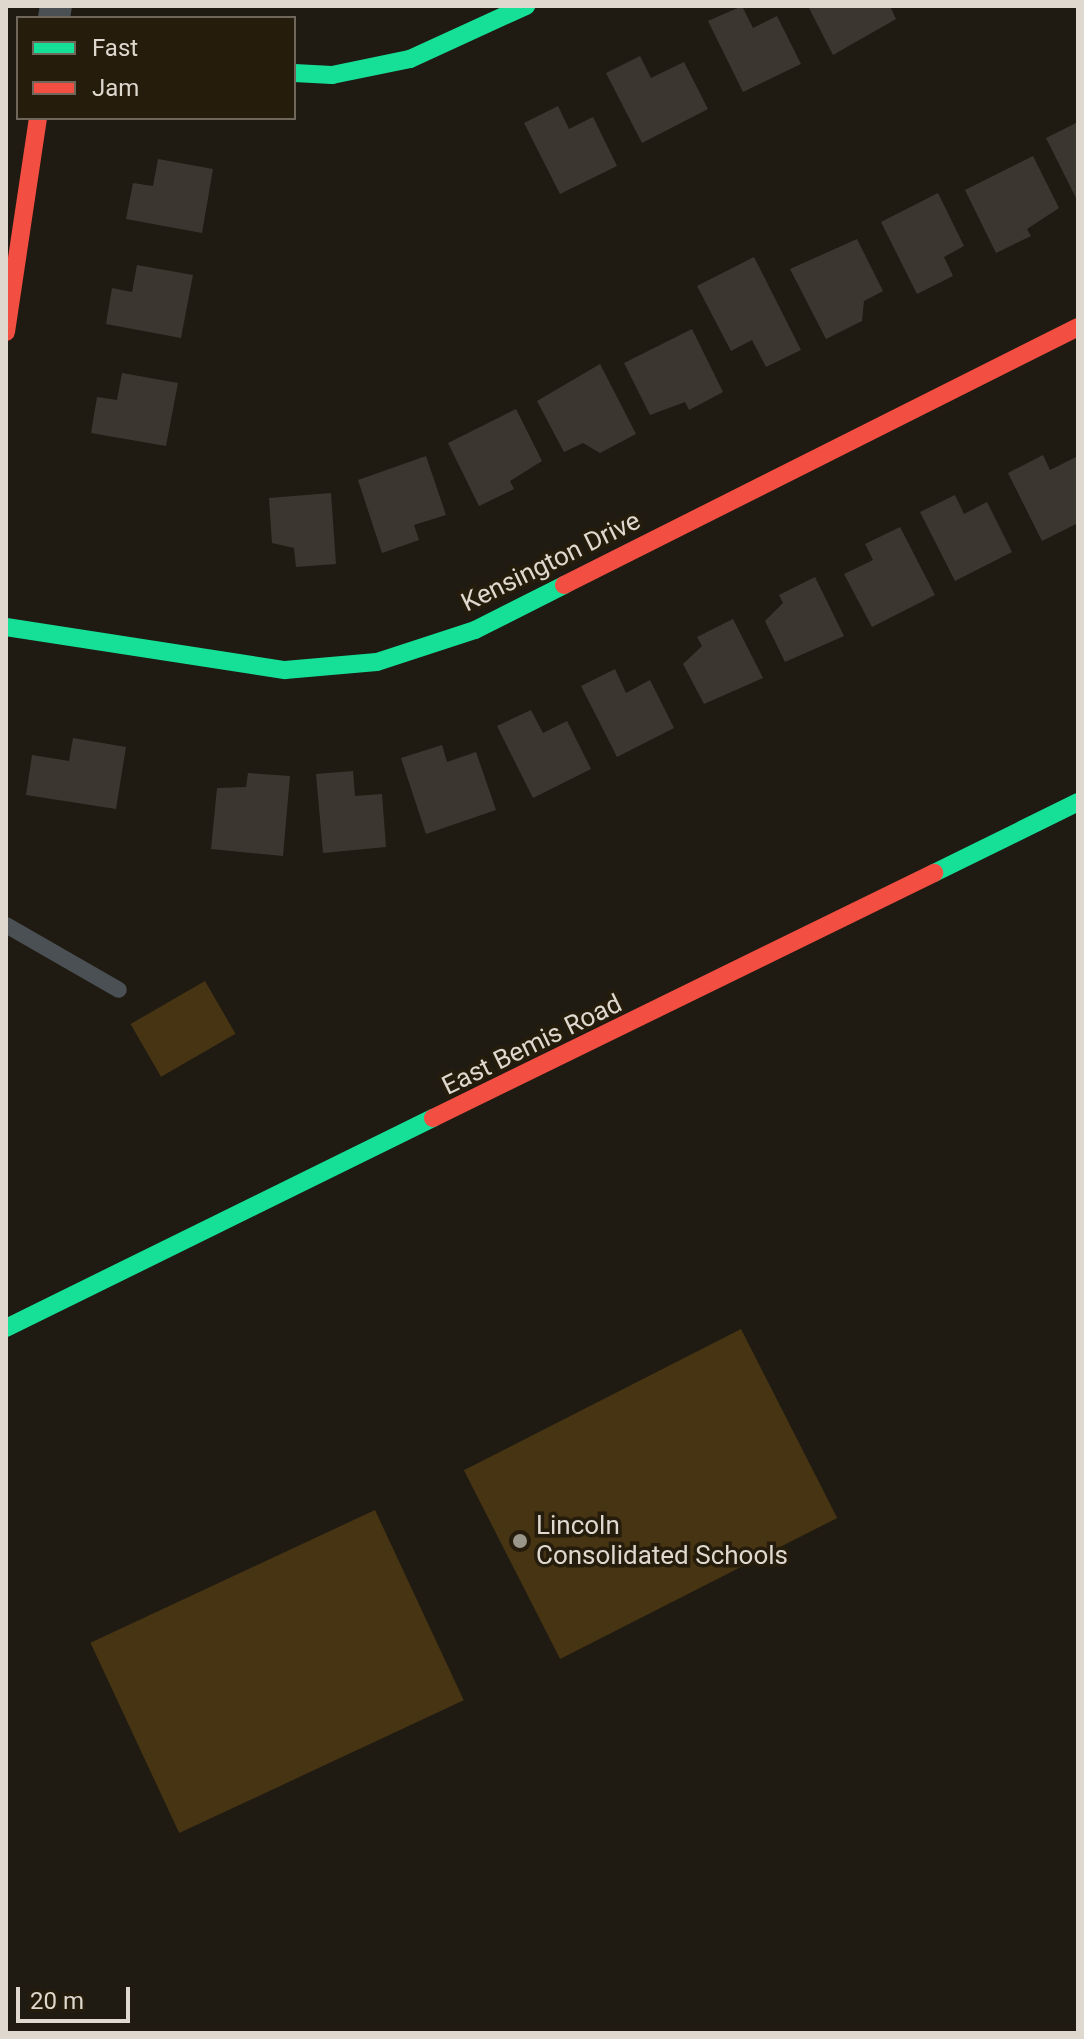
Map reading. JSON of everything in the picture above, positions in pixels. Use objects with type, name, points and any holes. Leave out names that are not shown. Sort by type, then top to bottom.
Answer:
[{"type":"street","points":[[296,73],[332,75],[410,59],[526,6]]},
{"type":"street","points":[[6,332],[38,120]]},
{"type":"street","name":"Kensington Drive","points":[[6,627],[285,670],[377,662],[475,630],[1078,327]]},
{"type":"street","name":"East Bemis Road","points":[[6,1328],[1078,802]]},
{"type":"lane","points":[[6,925],[119,990]]},
{"type":"shaded area","points":[[205,981],[236,1034],[161,1077],[131,1024]]},
{"type":"shaded area","points":[[741,1329],[837,1518],[560,1659],[464,1470]]},
{"type":"shaded area","points":[[375,1510],[464,1700],[179,1833],[90,1643]]},
{"type":"building","points":[[742,6],[753,28],[777,16],[801,64],[743,92],[708,21]]},
{"type":"building","points":[[808,6],[890,6],[896,19],[833,55]]},
{"type":"building","points":[[640,56],[651,78],[684,62],[708,109],[642,143],[606,73]]},
{"type":"building","points":[[558,106],[569,129],[593,117],[617,166],[560,194],[524,123]]},
{"type":"building","points":[[1078,122],[1078,202],[1046,138]]},
{"type":"building","points":[[1033,156],[1059,208],[1027,229],[1031,236],[996,253],[965,190]]},
{"type":"building","points":[[158,159],[213,169],[202,233],[126,219],[133,183],[153,186]]},
{"type":"building","points":[[938,193],[964,246],[944,257],[953,276],[917,294],[881,222]]},
{"type":"building","points":[[857,239],[883,291],[864,301],[862,321],[826,339],[790,269]]},
{"type":"building","points":[[754,257],[801,350],[766,367],[752,340],[731,351],[697,286]]},
{"type":"building","points":[[137,265],[193,275],[181,338],[106,324],[112,288],[132,292]]},
{"type":"building","points":[[692,329],[723,392],[689,410],[685,402],[650,415],[624,363]]},
{"type":"building","points":[[600,364],[636,434],[600,453],[583,443],[564,452],[537,401]]},
{"type":"building","points":[[122,373],[178,383],[166,446],[91,433],[97,397],[117,400]]},
{"type":"building","points":[[516,409],[542,461],[510,481],[514,489],[479,506],[448,443]]},
{"type":"building","points":[[1043,455],[1050,470],[1078,456],[1078,523],[1042,541],[1008,473]]},
{"type":"building","points":[[426,456],[446,515],[414,525],[419,540],[382,553],[358,480]]},
{"type":"building","points":[[331,493],[336,564],[296,567],[294,548],[272,543],[269,498]]},
{"type":"building","points":[[955,495],[964,514],[987,502],[1012,552],[955,581],[920,512]]},
{"type":"building","points":[[900,527],[935,595],[872,627],[844,574],[873,560],[865,544]]},
{"type":"building","points":[[815,577],[844,636],[785,662],[765,621],[783,603],[779,595]]},
{"type":"building","points":[[733,619],[763,678],[704,704],[683,664],[702,646],[697,637]]},
{"type":"building","points":[[615,669],[626,693],[650,680],[674,728],[617,757],[581,686]]},
{"type":"building","points":[[531,710],[543,733],[567,721],[591,769],[533,798],[497,726]]},
{"type":"building","points":[[73,738],[126,747],[116,809],[26,795],[32,755],[69,761]]},
{"type":"building","points":[[442,745],[447,762],[476,752],[496,810],[426,834],[401,758]]},
{"type":"building","points":[[353,771],[355,796],[382,794],[386,847],[323,853],[316,774]]},
{"type":"building","points":[[248,773],[290,776],[283,856],[211,849],[217,788],[246,787]]},
{"type":"traffic: fast","points":[[296,73],[332,75],[410,59],[526,6]]},
{"type":"traffic: fast","points":[[6,627],[285,670],[377,662],[475,630],[564,585]]},
{"type":"traffic: fast","points":[[934,873],[1078,802]]},
{"type":"traffic: fast","points":[[6,1328],[433,1118]]},
{"type":"traffic: jam","points":[[6,332],[38,120]]},
{"type":"traffic: jam","points":[[564,585],[1078,327]]},
{"type":"traffic: jam","points":[[433,1118],[934,873]]},
{"type":"place","name":"Lincoln Consolidated Schools","points":[[520,1541]]}]
